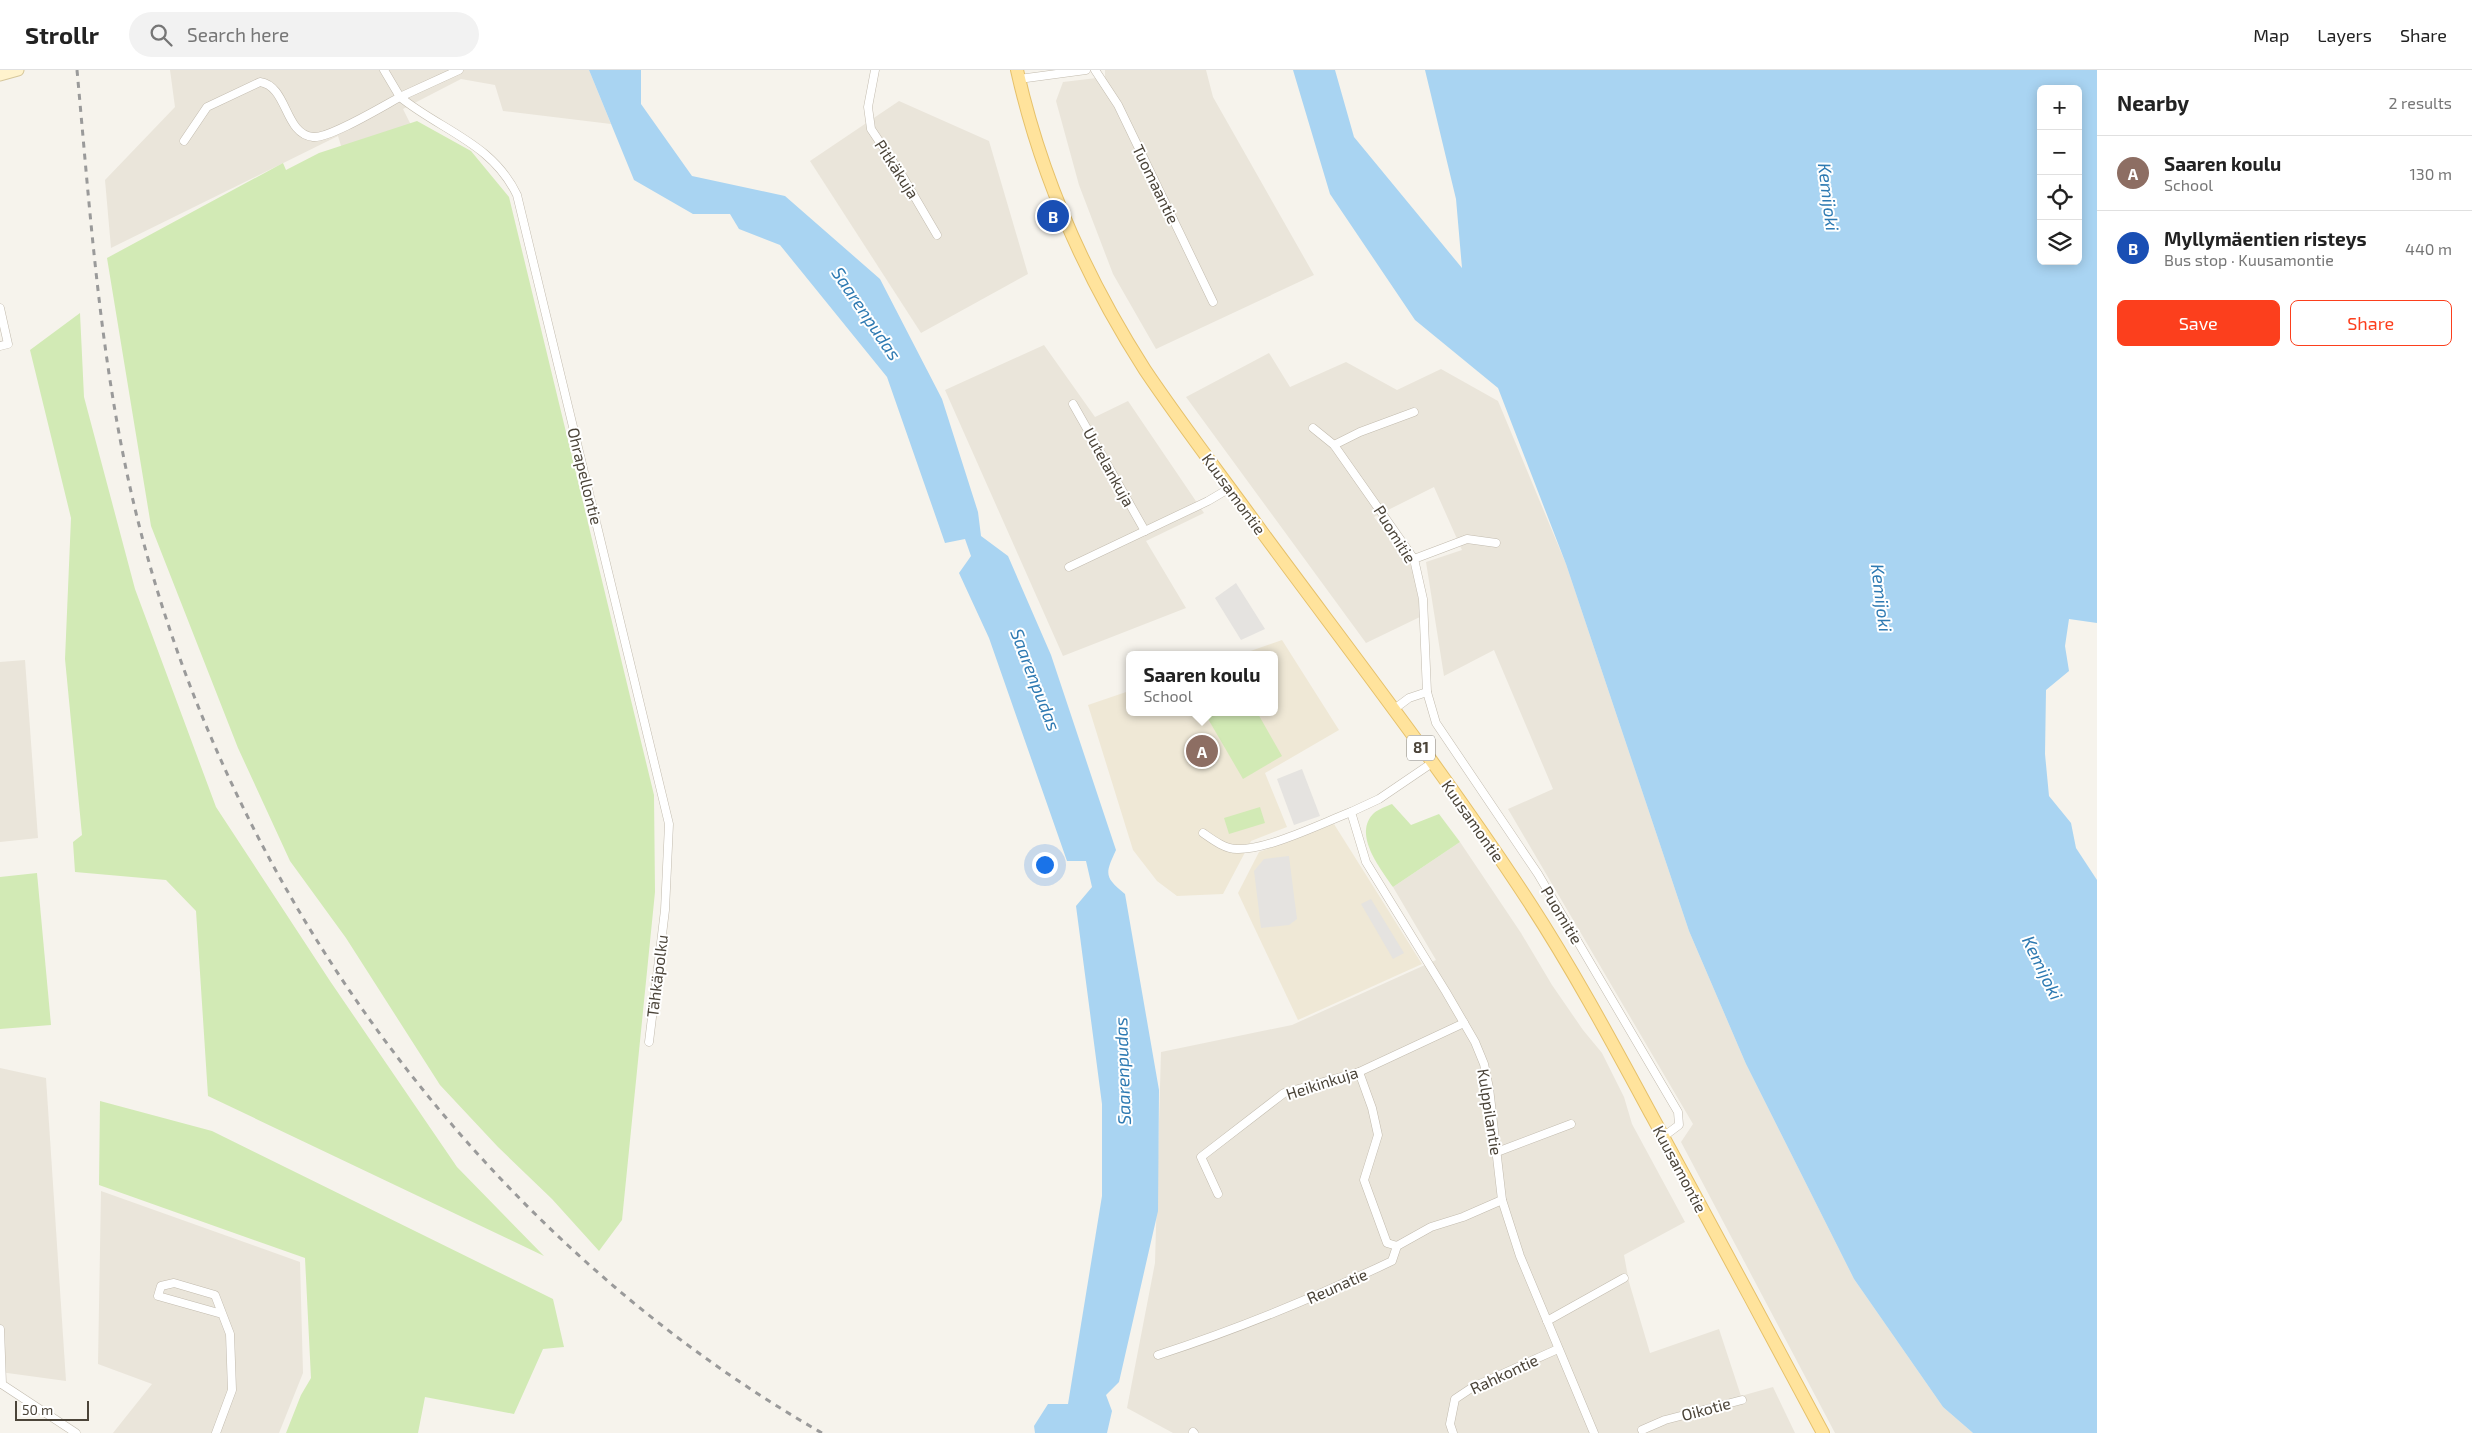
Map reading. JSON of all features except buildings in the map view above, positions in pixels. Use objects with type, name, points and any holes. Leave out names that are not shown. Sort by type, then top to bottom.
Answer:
[{"type":"main road","points":[[0,75],[18,70]]},
{"type":"main road","name":"Kuusamontie","points":[[1018,74],[1056,196],[1090,274],[1147,372],[1432,764],[1507,870],[1555,944],[1663,1137],[1823,1433]]},
{"type":"street","points":[[384,70],[400,97]]},
{"type":"street","points":[[184,141],[207,107],[256,83],[265,83],[272,87],[301,131],[313,137],[331,133],[400,97],[459,70]]},
{"type":"street","name":"Pitkäkuja","points":[[875,70],[868,107],[871,129],[938,235]]},
{"type":"street","points":[[1018,74],[1086,70]]},
{"type":"street","name":"Tuomaantie","points":[[1095,70],[1118,106],[1213,302]]},
{"type":"street","name":"Ohrapellontie","points":[[400,97],[414,109],[487,153],[507,176],[517,195],[669,824],[665,910]]},
{"type":"street","points":[[0,308],[8,344],[0,346]]},
{"type":"street","name":"Uutelankuja","points":[[1073,404],[1145,531]]},
{"type":"street","points":[[1334,445],[1360,432],[1414,412]]},
{"type":"street","name":"Puomitie","points":[[1313,428],[1334,445],[1414,559],[1423,598],[1428,674],[1427,692],[1436,722],[1444,737],[1538,874],[1678,1112],[1679,1125],[1663,1137]]},
{"type":"street","points":[[1069,567],[1208,501],[1230,488]]},
{"type":"street","points":[[1414,559],[1468,538],[1496,543]]},
{"type":"street","points":[[1393,710],[1409,698],[1427,692]]},
{"type":"street","points":[[1203,833],[1216,843],[1237,850],[1272,842],[1351,812],[1379,799],[1432,764]]},
{"type":"street","name":"Kulppilantie","points":[[1351,812],[1366,862],[1464,1023],[1484,1064],[1502,1200],[1520,1256],[1594,1433]]},
{"type":"street","name":"Tähkäpolku","points":[[649,1042],[665,910]]},
{"type":"street","name":"Heikinkuja","points":[[1218,1194],[1201,1157],[1284,1093],[1359,1072],[1464,1023]]},
{"type":"street","points":[[1359,1072],[1372,1108],[1378,1135],[1364,1180],[1387,1244],[1397,1246]]},
{"type":"street","points":[[1497,1152],[1571,1124]]},
{"type":"street","name":"Reunatie","points":[[1158,1355],[1209,1338],[1314,1298],[1392,1262],[1397,1246],[1431,1227],[1463,1217],[1502,1200]]},
{"type":"street","points":[[1547,1321],[1624,1278]]},
{"type":"street","points":[[216,1433],[232,1390],[230,1334],[215,1295],[174,1283],[161,1286],[158,1296],[222,1314]]},
{"type":"street","points":[[0,1329],[1,1384],[76,1433]]},
{"type":"street","name":"Rahkontie","points":[[1453,1433],[1450,1424],[1455,1399],[1473,1387],[1558,1349]]},
{"type":"street","name":"Oikotie","points":[[1641,1432],[1665,1420],[1742,1400]]},
{"type":"shaded area","points":[[170,70],[589,70],[611,124],[503,111],[495,85],[461,79],[403,109],[433,169],[356,195],[338,136],[111,248],[105,180],[175,107]]},
{"type":"shaded area","points":[[1105,70],[1206,70],[1213,97],[1314,275],[1156,349],[1113,274],[1079,185],[1056,101],[1063,82],[1105,77]]},
{"type":"shaded area","points":[[899,101],[989,141],[1028,274],[921,333],[810,161]]},
{"type":"shaded area","points":[[1044,345],[1095,417],[1128,401],[1204,513],[1146,541],[1186,608],[1063,656],[945,390]]},
{"type":"shaded area","points":[[1269,353],[1290,387],[1346,362],[1397,390],[1441,369],[1498,401],[1566,564],[1689,931],[1746,1064],[1854,1279],[1943,1407],[1973,1433],[1835,1433],[1681,1142],[1693,1124],[1508,809],[1553,789],[1494,650],[1444,676],[1426,562],[1462,550],[1434,487],[1374,517],[1412,567],[1422,616],[1366,643],[1186,397]]},
{"type":"shaded area","points":[[1236,583],[1265,629],[1241,640],[1215,598]]},
{"type":"shaded area","points":[[1282,640],[1339,730],[1265,773],[1287,827],[1251,841],[1223,894],[1177,896],[1157,881],[1133,850],[1088,705],[1126,692],[1126,716],[1278,716],[1278,651],[1250,651]]},
{"type":"shaded area","points":[[25,660],[38,838],[0,842],[0,662]]},
{"type":"shaded area","points":[[1302,769],[1320,816],[1294,825],[1277,779]]},
{"type":"shaded area","points":[[1334,824],[1422,964],[1298,1020],[1238,893],[1259,852]]},
{"type":"shaded area","points":[[1460,842],[1521,933],[1552,985],[1583,1030],[1602,1053],[1624,1097],[1632,1124],[1685,1222],[1624,1255],[1629,1282],[1650,1353],[1719,1329],[1741,1396],[1773,1387],[1795,1433],[1173,1433],[1127,1408],[1155,1263],[1161,1052],[1292,1025],[1436,960],[1393,887]]},
{"type":"shaded area","points":[[1289,856],[1297,919],[1289,925],[1261,928],[1254,871],[1264,859]]},
{"type":"shaded area","points":[[1371,899],[1404,953],[1393,959],[1361,904]]},
{"type":"shaded area","points":[[0,1068],[46,1078],[66,1381],[0,1372]]},
{"type":"shaded area","points":[[101,1191],[300,1262],[303,1373],[279,1433],[113,1433],[152,1384],[98,1364]]},
{"type":"green space","points":[[417,121],[471,151],[509,197],[654,795],[655,892],[622,1220],[599,1251],[552,1199],[498,1147],[440,1085],[346,938],[290,861],[238,748],[151,526],[107,258],[283,163],[286,170],[319,153]]},
{"type":"green space","points":[[80,313],[84,397],[135,589],[216,807],[330,981],[457,1167],[544,1256],[208,1096],[196,911],[166,880],[75,872],[73,842],[82,835],[65,659],[71,518],[30,350]]},
{"type":"green space","points":[[1206,716],[1259,716],[1282,756],[1243,779]]},
{"type":"green space","points":[[1392,804],[1411,825],[1439,814],[1460,842],[1393,887],[1371,851],[1366,831],[1368,821],[1374,813]]},
{"type":"green space","points":[[1260,807],[1265,823],[1229,834],[1224,818]]},
{"type":"green space","points":[[37,873],[51,1025],[0,1029],[0,877]]},
{"type":"green space","points":[[100,1101],[212,1131],[553,1299],[564,1347],[543,1349],[514,1414],[425,1397],[418,1433],[286,1433],[301,1395],[311,1378],[305,1258],[99,1185]]},
{"type":"water","name":"Saarenpudas","points":[[589,70],[641,70],[641,104],[692,176],[785,196],[880,279],[942,399],[978,512],[981,536],[1008,556],[1051,655],[1116,850],[1108,870],[1108,875],[1113,883],[1125,894],[1159,1090],[1158,1211],[1119,1382],[1106,1395],[1112,1411],[1107,1433],[1035,1433],[1034,1426],[1048,1404],[1068,1404],[1102,1196],[1102,1104],[1076,906],[1092,887],[1086,861],[1067,861],[989,638],[959,573],[971,556],[965,539],[945,543],[887,377],[780,245],[739,229],[730,214],[693,214],[634,180]]},
{"type":"water","name":"Kemijoki","points":[[1293,70],[1335,70],[1354,137],[1462,268],[1456,199],[1425,70],[2097,70],[2097,623],[2069,619],[2065,646],[2069,671],[2046,690],[2045,754],[2049,796],[2071,823],[2076,848],[2097,880],[2097,1433],[1973,1433],[1943,1407],[1854,1279],[1746,1064],[1689,931],[1566,564],[1498,388],[1415,320],[1330,194]]},
{"type":"railway","points":[[77,70],[101,314],[107,362],[124,459],[163,608],[217,752],[287,890],[370,1020],[466,1141],[574,1251],[693,1349],[822,1433]]},
{"type":"place","name":"Myllymäentien risteys","points":[[1053,216]]},
{"type":"place","name":"Saaren koulu","points":[[1202,751]]}]
